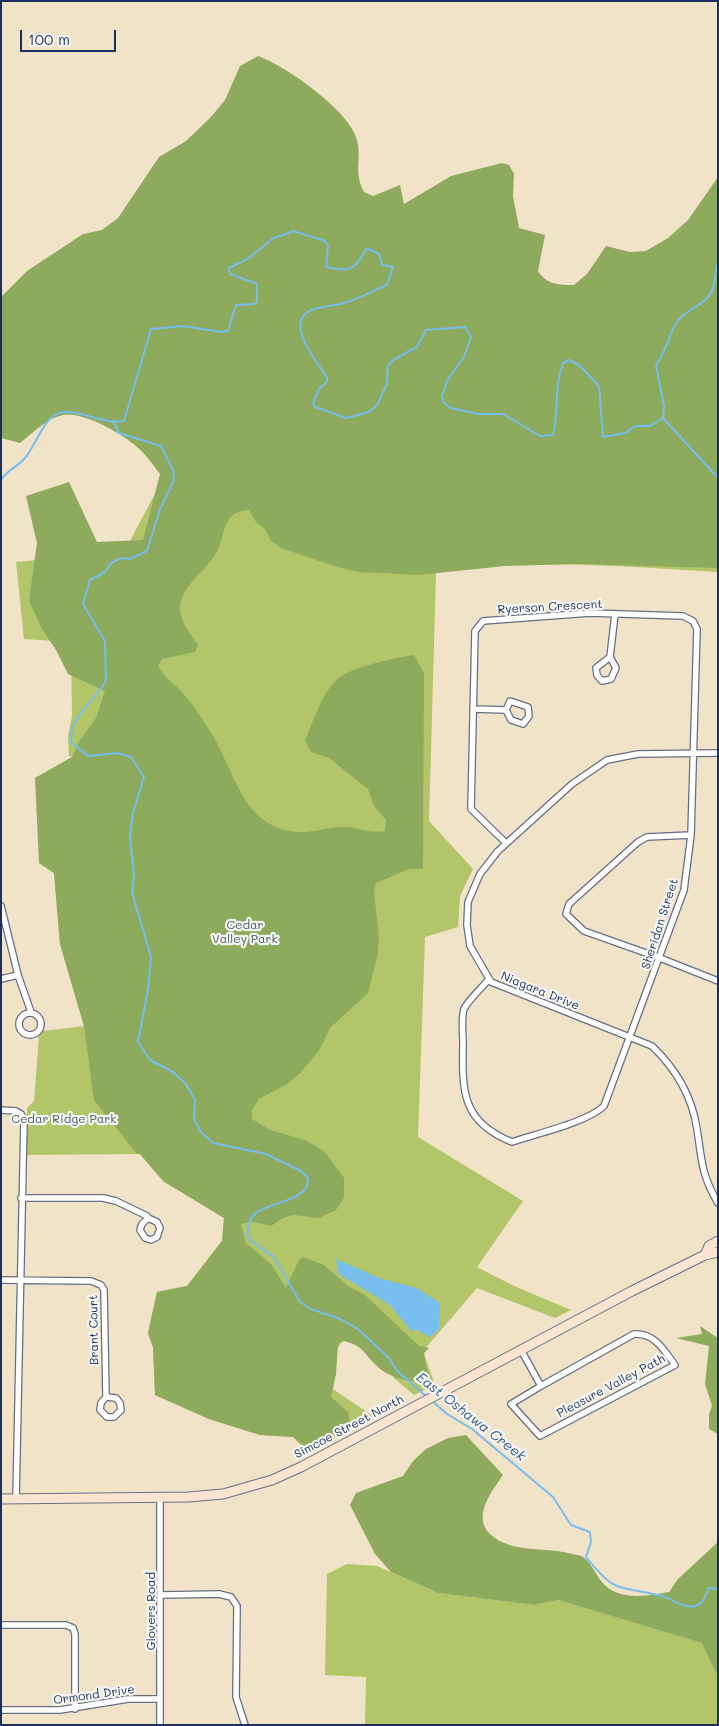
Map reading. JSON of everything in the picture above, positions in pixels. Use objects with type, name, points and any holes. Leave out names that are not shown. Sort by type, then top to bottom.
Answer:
[{"type":"main road","name":"Simcoe Street North","points":[[705,1255],[709,1246],[718,1241]]},
{"type":"main road","name":"Simcoe Street North","points":[[1,1499],[160,1498],[223,1494],[272,1480],[301,1467],[705,1255],[718,1252]]},
{"type":"street","name":"Ryerson Crescent","points":[[506,843],[471,809],[475,631],[483,622],[590,613],[683,616],[693,620],[697,630],[693,753]]},
{"type":"street","points":[[610,657],[615,614]]},
{"type":"street","points":[[510,701],[520,703],[528,707],[529,716],[523,724],[511,720],[506,710],[510,701]]},
{"type":"street","points":[[473,709],[506,710]]},
{"type":"street","name":"Sheridan Street","points":[[490,979],[464,1010],[462,1084],[466,1100],[474,1117],[494,1134],[512,1142],[588,1116],[600,1110],[604,1106],[684,890],[691,835],[693,753]]},
{"type":"street","name":"Niagara Drive","points":[[718,753],[638,754],[607,760],[572,784],[506,843],[480,874],[468,902],[467,925],[470,946],[491,982],[512,992],[652,1046],[669,1063],[679,1078],[697,1128],[704,1178],[718,1203]]},
{"type":"street","points":[[691,835],[647,837],[638,842],[569,904],[566,914],[584,931],[718,981]]},
{"type":"street","points":[[1,906],[18,975],[30,1004],[31,1012]]},
{"type":"street","points":[[1,979],[18,975]]},
{"type":"street","points":[[31,1012],[38,1016],[41,1024],[36,1034],[27,1035],[21,1032],[19,1022],[23,1015],[31,1012]]},
{"type":"street","points":[[1,1110],[13,1110],[21,1114],[24,1120],[16,1499]]},
{"type":"street","points":[[22,1198],[108,1199],[143,1213],[148,1218]]},
{"type":"street","points":[[1,1280],[20,1280]]},
{"type":"street","name":"Brant Court","points":[[20,1280],[91,1281],[101,1285],[104,1290],[106,1397]]},
{"type":"street","name":"Pleasure Valley Path","points":[[634,1334],[645,1334],[654,1339],[674,1365],[540,1436],[511,1404],[541,1386],[634,1334]]},
{"type":"street","points":[[522,1350],[541,1386]]},
{"type":"street","name":"Glovers Road","points":[[160,1498],[162,1595],[160,1725]]},
{"type":"street","points":[[162,1595],[219,1594],[231,1597],[237,1606],[236,1697],[245,1725]]},
{"type":"street","points":[[1,1625],[66,1625],[73,1628],[75,1634],[75,1709]]},
{"type":"street","name":"Ormond Drive","points":[[1,1710],[75,1709],[128,1699],[160,1699]]},
{"type":"green space","name":"Cedar Valley Park","points":[[258,56],[300,79],[343,116],[352,128],[357,140],[359,154],[358,172],[361,185],[364,192],[373,196],[400,185],[404,204],[451,176],[502,163],[509,165],[514,174],[513,196],[519,228],[545,235],[538,271],[549,282],[574,285],[587,274],[606,246],[630,252],[646,251],[668,238],[688,220],[718,177],[718,568],[577,564],[505,566],[418,575],[359,572],[337,567],[281,548],[271,541],[265,529],[256,522],[249,510],[244,510],[236,513],[229,519],[217,551],[188,587],[181,602],[182,620],[198,645],[195,652],[162,659],[158,666],[165,676],[186,697],[201,718],[251,808],[263,820],[279,828],[298,832],[343,827],[373,832],[385,831],[386,820],[374,806],[368,789],[329,758],[311,752],[305,741],[328,689],[346,673],[376,663],[414,655],[424,673],[423,869],[409,869],[376,883],[374,892],[379,937],[378,953],[368,993],[330,1028],[320,1049],[303,1070],[289,1083],[259,1099],[252,1110],[252,1119],[270,1130],[305,1140],[324,1151],[344,1178],[344,1197],[336,1210],[319,1218],[294,1215],[283,1218],[271,1226],[253,1222],[241,1224],[246,1243],[271,1264],[286,1288],[299,1260],[303,1257],[324,1265],[348,1286],[365,1295],[419,1346],[429,1348],[424,1353],[429,1380],[409,1381],[394,1377],[382,1370],[356,1345],[344,1341],[338,1344],[336,1374],[331,1397],[348,1412],[351,1426],[309,1449],[293,1437],[260,1435],[209,1419],[155,1395],[153,1347],[148,1333],[157,1292],[187,1286],[222,1241],[224,1218],[163,1181],[140,1154],[137,1154],[94,1100],[84,1026],[60,944],[54,873],[39,863],[35,778],[72,757],[80,740],[96,718],[105,691],[68,674],[56,650],[42,629],[29,601],[37,543],[26,496],[69,482],[97,542],[143,540],[160,474],[143,453],[131,442],[112,430],[81,416],[63,415],[51,419],[20,443],[1,438],[1,297],[27,271],[83,234],[102,230],[118,218],[159,157],[186,141],[211,117],[225,100],[240,66]]},
{"type":"green space","name":"Cedar Valley Park","points":[[718,334],[718,572],[541,564],[471,568],[436,573],[429,821],[473,869],[460,896],[458,927],[425,937],[418,1137],[523,1201],[477,1267],[514,1286],[571,1310],[555,1318],[477,1288],[423,1351],[435,1385],[414,1395],[395,1379],[373,1352],[348,1332],[318,1379],[373,1416],[308,1453],[293,1437],[260,1435],[209,1419],[155,1395],[153,1347],[148,1333],[157,1292],[187,1286],[222,1241],[224,1218],[163,1181],[140,1154],[27,1155],[27,1108],[34,1101],[39,1036],[43,1031],[84,1026],[60,944],[54,873],[39,863],[92,759],[69,756],[68,736],[72,716],[71,642],[24,639],[16,562],[124,552],[165,475]]},
{"type":"green space","points":[[700,1326],[718,1338],[718,1434],[709,1429],[709,1414],[712,1406],[705,1384],[709,1346],[676,1338],[702,1334]]},
{"type":"green space","points":[[466,1435],[503,1475],[489,1496],[483,1512],[485,1528],[491,1535],[508,1545],[582,1556],[601,1581],[615,1592],[624,1595],[642,1596],[669,1592],[678,1579],[718,1542],[718,1677],[702,1643],[558,1600],[534,1605],[438,1593],[391,1572],[375,1554],[350,1505],[356,1493],[403,1476],[413,1461],[426,1449],[448,1438]]},
{"type":"green space","points":[[347,1564],[377,1566],[438,1593],[534,1605],[558,1600],[703,1643],[718,1677],[718,1725],[365,1725],[366,1677],[325,1675],[327,1574]]},
{"type":"water","points":[[336,1259],[379,1278],[416,1288],[440,1303],[439,1329],[430,1337],[415,1329],[412,1332],[390,1305],[339,1274]]},
{"type":"waterway","points":[[1,480],[29,453],[48,421],[61,412],[77,413],[110,421],[124,421],[151,329],[182,326],[222,332],[228,331],[236,305],[254,304],[257,302],[257,284],[230,274],[229,268],[249,258],[272,239],[293,231],[325,241],[328,246],[326,267],[350,268],[358,262],[365,250],[369,249],[379,254],[382,265],[393,267],[387,285],[350,301],[314,309],[305,314],[301,322],[304,342],[327,377],[327,382],[319,389],[313,403],[315,407],[346,418],[369,412],[377,405],[387,384],[388,366],[393,360],[417,347],[426,330],[465,327],[471,337],[464,357],[448,379],[442,396],[443,402],[450,408],[479,414],[503,414],[540,436],[553,435],[560,372],[563,363],[569,360],[579,365],[599,386],[603,437],[625,433],[636,426],[650,426],[663,418]]},
{"type":"waterway","points":[[663,418],[664,406],[656,365],[676,323],[712,292],[718,262]]},
{"type":"waterway","points":[[663,418],[718,478]]},
{"type":"waterway","name":"East Oshawa Creek","points":[[114,423],[119,433],[161,446],[173,470],[174,480],[160,509],[147,551],[130,559],[121,558],[111,563],[105,572],[90,580],[83,604],[105,641],[106,680],[77,719],[71,734],[71,742],[88,756],[117,753],[131,757],[144,777],[133,813],[130,835],[134,877],[132,892],[151,957],[148,989],[138,1042],[150,1060],[173,1072],[186,1084],[195,1100],[194,1119],[201,1132],[213,1143],[266,1154],[301,1171],[308,1178],[307,1186],[303,1192],[256,1213],[250,1220],[247,1235],[251,1241],[274,1257],[300,1302],[311,1309],[340,1319],[358,1329],[389,1358],[397,1371],[427,1397]]},
{"type":"waterway","name":"East Oshawa Creek","points":[[431,1400],[447,1414],[472,1429],[553,1497],[571,1525],[590,1532],[591,1542],[586,1557],[612,1584],[662,1596],[691,1607],[698,1605],[702,1601],[709,1588],[718,1589]]},
{"type":"park label","name":"Cedar Ridge Park","points":[[64,1119]]}]
